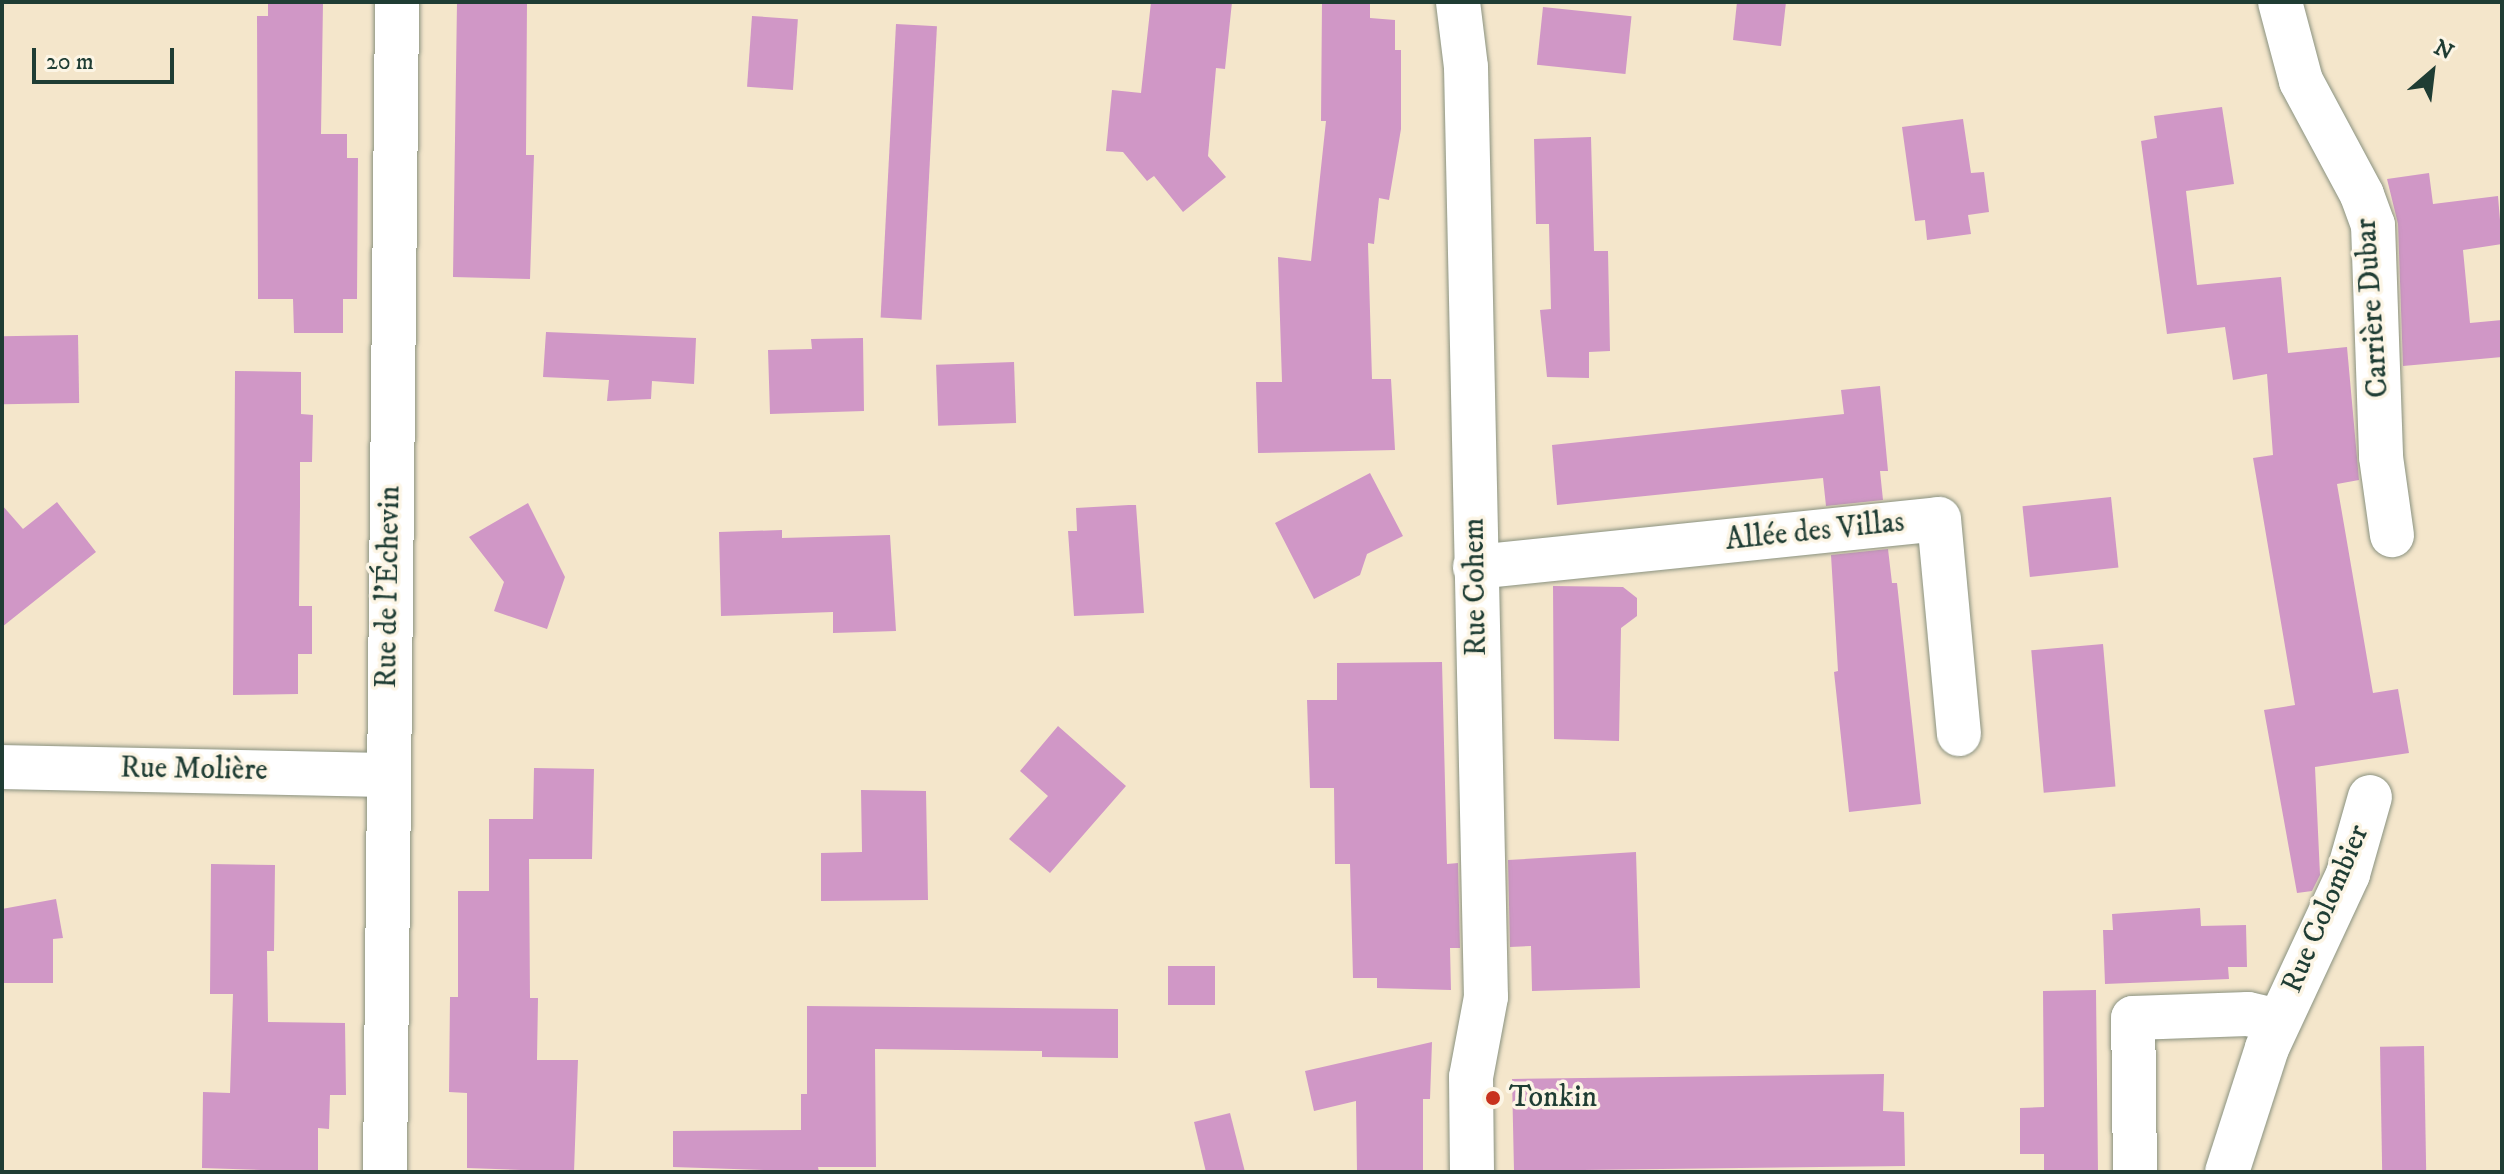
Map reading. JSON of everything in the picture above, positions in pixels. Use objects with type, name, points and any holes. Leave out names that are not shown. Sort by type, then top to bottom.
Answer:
[{"type":"street","name":"Rue de l'Échevin","points":[[385,1172],[397,2]]},
{"type":"street","name":"Rue Cohem","points":[[1458,2],[1466,67],[1486,1008],[1471,1077],[1472,1172]]},
{"type":"street","name":"Carrière Dubar","points":[[2280,2],[2301,81],[2354,179],[2373,225],[2381,457],[2392,535]]},
{"type":"street","name":"Allée des Villas","points":[[1475,567],[1939,519],[1959,734]]},
{"type":"street","name":"Rue Molière","points":[[2,767],[387,775]]},
{"type":"street","name":"Rue Colombier","points":[[2227,1172],[2278,1021],[2348,874],[2370,797]]},
{"type":"street","name":"Rue Colombier","points":[[2135,1172],[2133,1018],[2248,1014],[2278,1021]]},
{"type":"building","points":[[268,2],[323,2],[321,134],[347,134],[347,158],[358,158],[357,299],[343,299],[343,333],[294,333],[293,299],[258,299],[257,16],[268,16]]},
{"type":"building","points":[[457,2],[527,2],[526,155],[534,155],[530,279],[453,277]]},
{"type":"building","points":[[1151,2],[1232,2],[1225,69],[1216,68],[1208,156],[1226,177],[1183,212],[1154,176],[1147,181],[1123,152],[1106,151],[1112,90],[1141,93]]},
{"type":"building","points":[[1322,2],[1370,2],[1370,18],[1395,20],[1395,50],[1401,50],[1401,129],[1389,200],[1379,198],[1374,244],[1368,243],[1372,379],[1391,379],[1395,450],[1258,453],[1256,382],[1282,382],[1278,257],[1311,261],[1326,121],[1321,121]]},
{"type":"building","points":[[1737,2],[1786,2],[1781,46],[1733,40]]},
{"type":"building","points":[[1543,7],[1632,16],[1625,74],[1537,65]]},
{"type":"building","points":[[752,16],[798,19],[793,90],[747,87]]},
{"type":"building","points":[[896,24],[937,26],[922,320],[881,318]]},
{"type":"building","points":[[2222,107],[2234,184],[2186,191],[2197,285],[2281,277],[2288,353],[2347,347],[2359,480],[2337,484],[2373,693],[2398,689],[2409,753],[2315,767],[2320,875],[2312,891],[2297,893],[2264,710],[2295,705],[2253,458],[2273,455],[2267,374],[2233,380],[2225,327],[2167,334],[2141,141],[2157,138],[2154,116]]},
{"type":"building","points":[[1963,119],[1971,173],[1984,172],[1989,212],[1968,215],[1971,234],[1927,240],[1925,220],[1915,221],[1902,127]]},
{"type":"building","points":[[1591,137],[1594,251],[1608,251],[1610,351],[1589,352],[1589,378],[1547,377],[1540,310],[1551,309],[1549,224],[1536,224],[1534,139]]},
{"type":"building","points":[[2429,173],[2433,204],[2498,196],[2502,244],[2463,250],[2470,323],[2502,320],[2502,357],[2403,366],[2398,224],[2387,179]]},
{"type":"building","points":[[546,332],[696,338],[694,384],[652,381],[651,399],[607,401],[609,380],[543,377]]},
{"type":"building","points":[[78,335],[79,403],[3,404],[2,336]]},
{"type":"building","points":[[863,338],[864,411],[770,414],[768,350],[812,349],[811,339]]},
{"type":"building","points":[[1014,362],[1016,423],[938,426],[936,365]]},
{"type":"building","points":[[235,371],[301,372],[301,414],[313,415],[312,462],[300,462],[299,606],[312,606],[312,654],[298,654],[298,694],[233,695]]},
{"type":"building","points":[[1880,386],[1888,471],[1880,471],[1883,500],[1826,506],[1823,478],[1557,505],[1552,445],[1844,414],[1841,390]]},
{"type":"building","points":[[1370,473],[1403,536],[1367,554],[1360,575],[1314,599],[1275,523]]},
{"type":"building","points":[[2111,497],[2118,568],[2030,577],[2022,506]]},
{"type":"building","points":[[57,502],[96,552],[2,627],[2,505],[23,529]]},
{"type":"building","points":[[528,503],[565,577],[547,629],[494,611],[504,582],[469,537]]},
{"type":"building","points":[[1136,505],[1144,613],[1074,616],[1068,531],[1077,531],[1076,508]]},
{"type":"building","points":[[782,530],[782,538],[890,535],[896,631],[833,633],[833,612],[721,616],[719,532]]},
{"type":"building","points":[[1888,549],[1892,583],[1897,583],[1921,804],[1849,812],[1834,672],[1838,671],[1831,555]]},
{"type":"building","points":[[1553,586],[1623,587],[1637,598],[1637,616],[1621,628],[1619,741],[1554,739]]},
{"type":"building","points":[[2103,644],[2115,786],[2044,793],[2031,650]]},
{"type":"building","points":[[1442,662],[1447,864],[1458,863],[1460,948],[1450,948],[1451,990],[1377,988],[1377,978],[1353,978],[1350,864],[1335,864],[1334,788],[1310,788],[1307,700],[1337,700],[1337,663]]},
{"type":"building","points":[[1058,726],[1126,786],[1050,873],[1009,839],[1048,796],[1020,771]]},
{"type":"building","points":[[534,768],[594,769],[592,859],[529,859],[530,998],[538,998],[537,1060],[578,1060],[574,1172],[467,1168],[467,1093],[449,1092],[450,997],[458,997],[458,891],[489,891],[489,819],[533,819]]},
{"type":"building","points":[[861,790],[926,791],[928,900],[821,901],[821,853],[862,852]]},
{"type":"building","points":[[1636,852],[1640,988],[1532,991],[1531,946],[1510,947],[1508,860]]},
{"type":"building","points":[[211,864],[275,865],[274,951],[267,951],[268,1022],[345,1023],[346,1095],[330,1095],[329,1129],[318,1128],[318,1172],[202,1168],[203,1092],[230,1093],[233,994],[210,994]]},
{"type":"building","points":[[56,899],[63,938],[53,939],[53,983],[3,983],[2,909]]},
{"type":"building","points":[[2200,908],[2201,926],[2246,925],[2247,967],[2228,967],[2229,979],[2105,984],[2103,930],[2113,930],[2112,914]]},
{"type":"building","points":[[1168,966],[1215,966],[1215,1005],[1168,1005]]},
{"type":"building","points":[[2096,990],[2098,1172],[2044,1172],[2044,1154],[2020,1154],[2020,1108],[2044,1107],[2043,991]]},
{"type":"building","points":[[807,1006],[1118,1009],[1118,1058],[1042,1057],[1042,1051],[875,1049],[876,1167],[818,1167],[819,1172],[673,1167],[673,1131],[801,1130],[801,1094],[807,1094]]},
{"type":"building","points":[[1432,1042],[1430,1099],[1423,1099],[1423,1172],[1357,1172],[1356,1101],[1314,1111],[1305,1071]]},
{"type":"building","points":[[2424,1046],[2426,1172],[2382,1172],[2380,1047]]},
{"type":"building","points":[[1884,1074],[1883,1111],[1904,1112],[1905,1166],[1514,1171],[1512,1079]]},
{"type":"building","points":[[1230,1113],[1245,1172],[1206,1172],[1194,1122]]},
{"type":"place","name":"Tonkin","points":[[1493,1098]]}]
